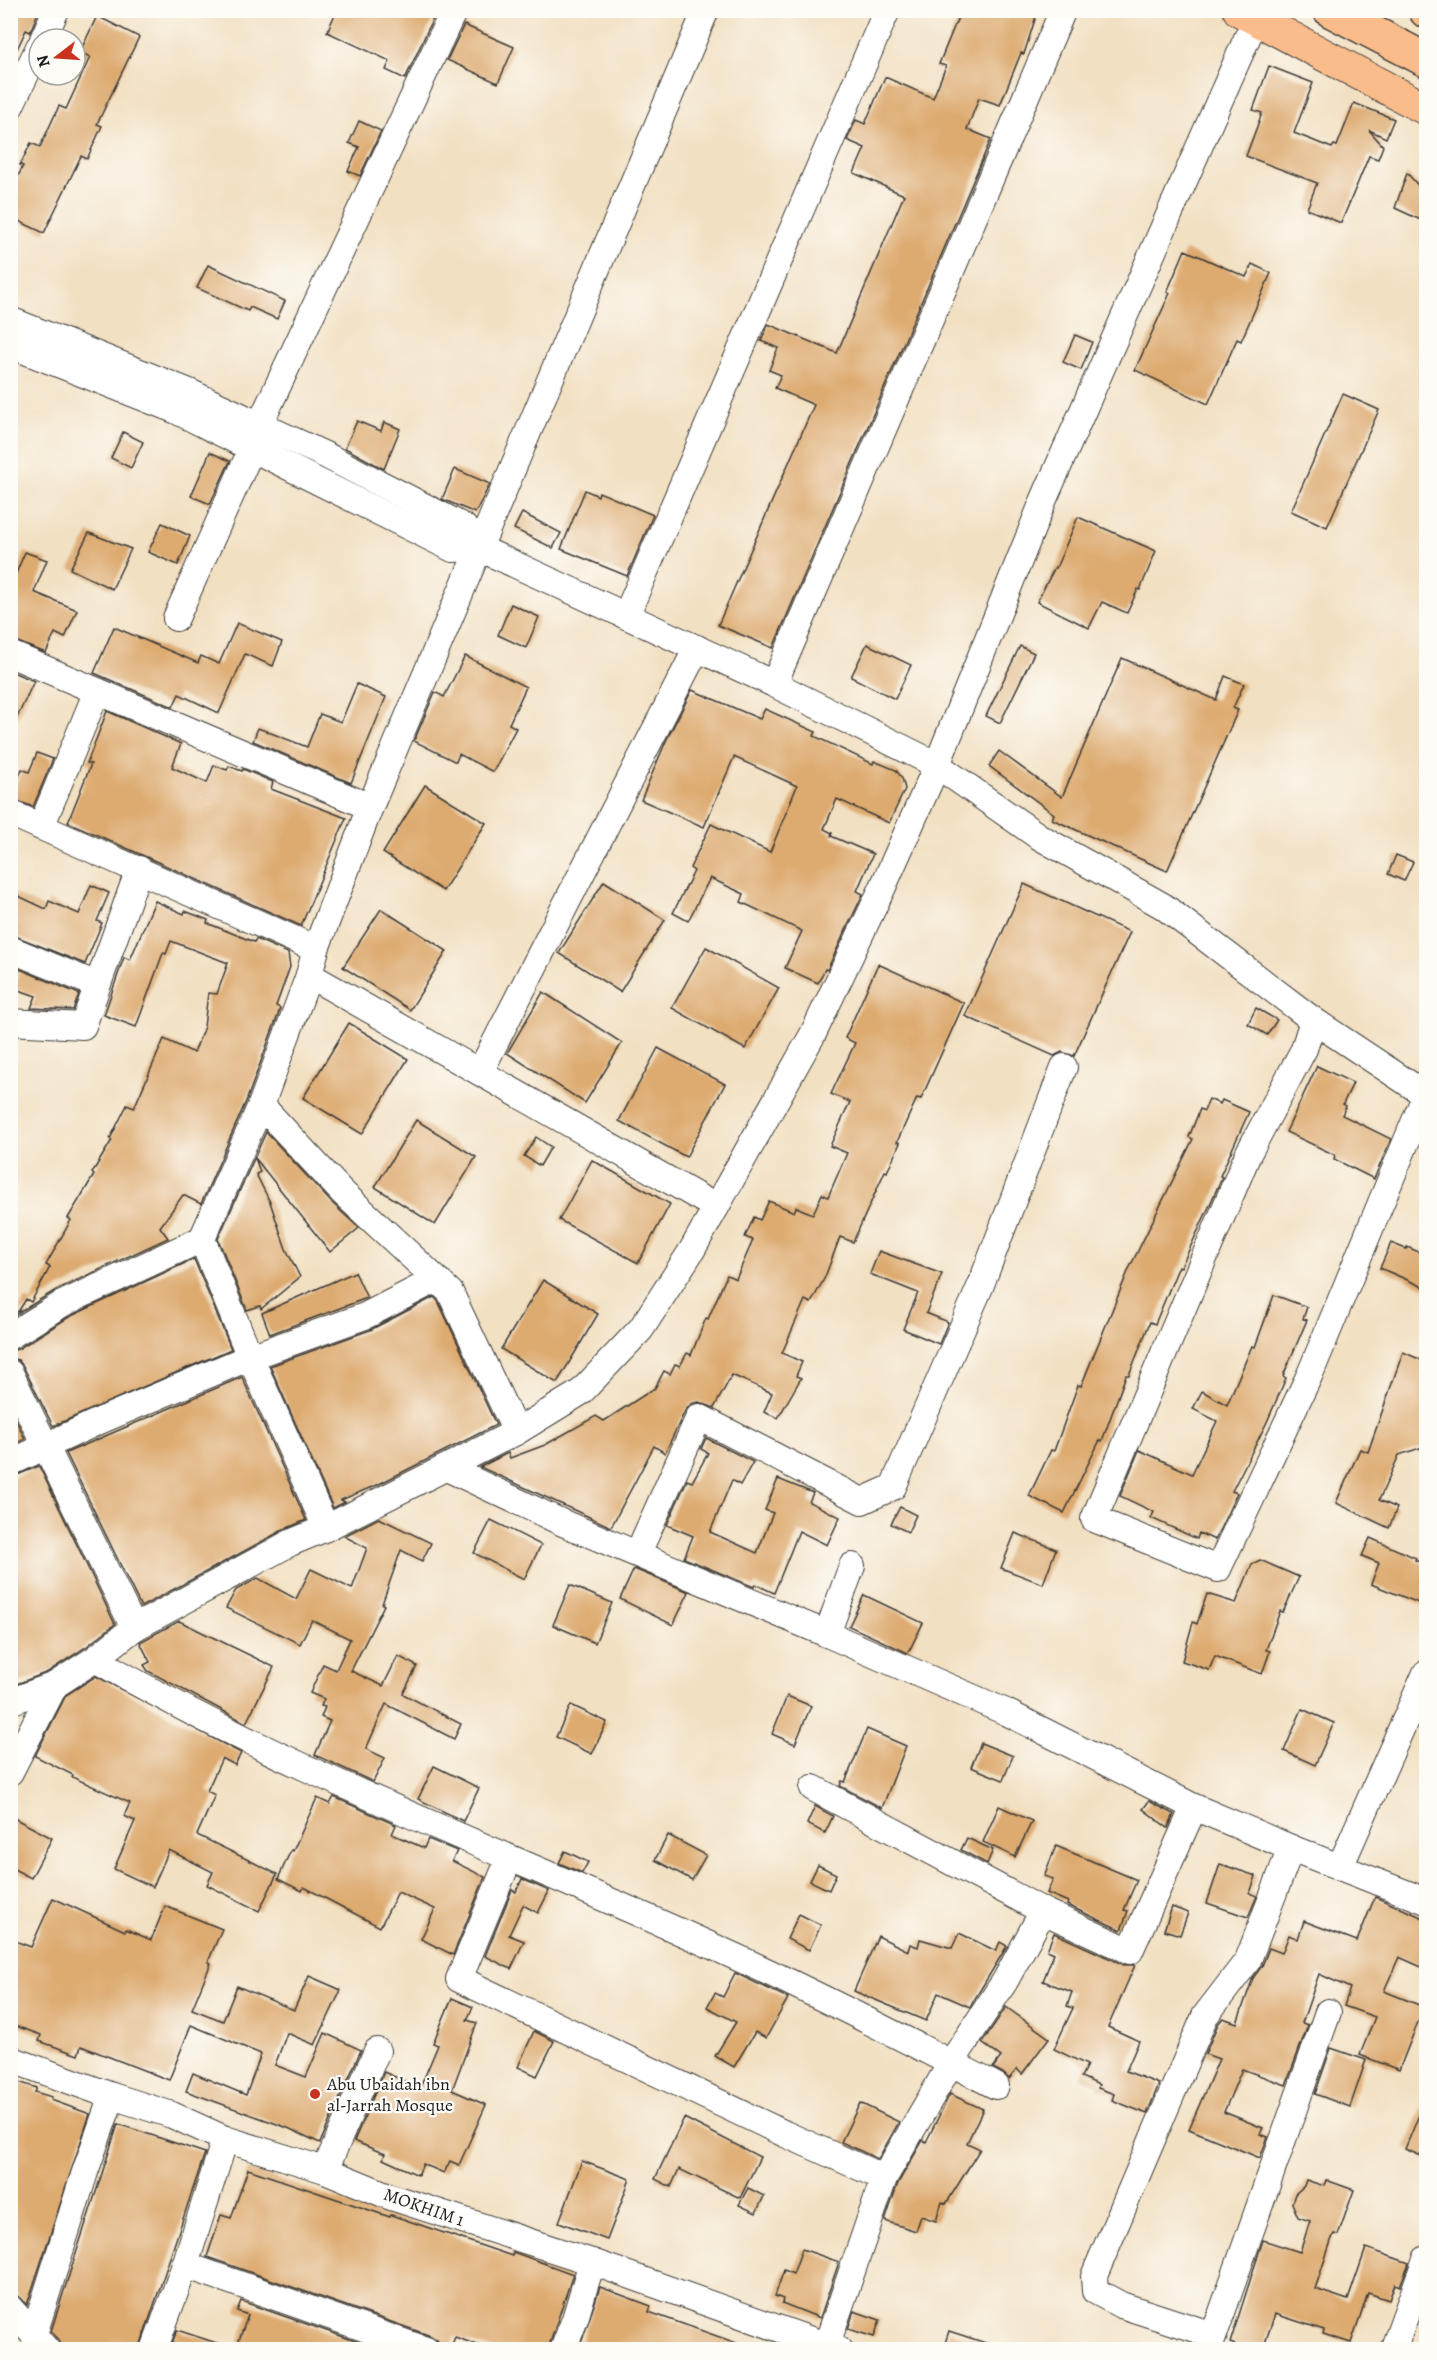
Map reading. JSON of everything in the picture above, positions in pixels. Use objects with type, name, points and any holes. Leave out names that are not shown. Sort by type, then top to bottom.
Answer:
[{"type":"highway","points":[[1330,10],[1426,60]]},
{"type":"main road","points":[[1247,15],[1426,109]]},
{"type":"street","points":[[48,27],[56,10]]},
{"type":"street","points":[[176,618],[256,436],[454,10]]},
{"type":"street","points":[[10,1336],[62,1304],[202,1239],[261,1105],[309,975],[316,949],[370,807],[706,10]]},
{"type":"street","points":[[626,616],[887,10]]},
{"type":"street","points":[[774,684],[1062,10]]},
{"type":"street","points":[[10,1702],[56,1685],[96,1659],[134,1628],[290,1543],[326,1528],[516,1432],[581,1392],[641,1329],[692,1250],[813,1034],[882,889],[937,765],[1044,499],[1247,15]]},
{"type":"street","points":[[10,107],[27,72]]},
{"type":"street","points":[[10,320],[187,391],[256,436],[453,549],[479,548],[774,684],[937,765],[1038,836],[1162,906],[1313,1020],[1426,1094],[1310,1374],[1218,1569],[1094,1519],[1248,1154],[1304,1048],[1313,1020]]},
{"type":"street","points":[[10,345],[177,411],[256,436]]},
{"type":"street","points":[[480,1072],[697,648]]},
{"type":"street","points":[[10,654],[370,807]]},
{"type":"street","points":[[41,826],[97,691]]},
{"type":"street","points":[[10,813],[316,949]]},
{"type":"street","points":[[10,1022],[83,1026],[138,869]]},
{"type":"street","points":[[10,949],[97,985]]},
{"type":"street","points":[[309,975],[716,1207]]},
{"type":"street","points":[[638,1553],[699,1417],[862,1501],[893,1487],[980,1287],[1064,1067]]},
{"type":"street","points":[[261,1105],[342,1192],[450,1292],[516,1432]]},
{"type":"street","points":[[202,1239],[250,1357],[326,1528]]},
{"type":"street","points":[[10,1463],[97,1422],[250,1357],[365,1316],[435,1280]]},
{"type":"street","points":[[10,1373],[134,1628]]},
{"type":"street","points":[[447,1468],[563,1523],[638,1553],[1006,1712],[1194,1807],[1291,1848],[1426,1900]]},
{"type":"street","points":[[827,1634],[852,1566]]},
{"type":"street","points":[[96,1659],[258,1747],[736,1957],[996,2086]]},
{"type":"street","points":[[1340,1867],[1426,1673]]},
{"type":"street","points":[[10,1772],[56,1685]]},
{"type":"street","points":[[813,1788],[1043,1911],[1130,1951],[1194,1807]]},
{"type":"street","points":[[1291,1848],[1248,1960],[1205,2016],[1094,2276],[1095,2291],[1121,2305],[1211,2342],[1328,2012]]},
{"type":"street","points":[[509,1859],[459,1979],[785,2134],[884,2178]]},
{"type":"street","points":[[830,2348],[884,2178],[951,2063],[1005,1981],[1043,1911]]},
{"type":"street","points":[[324,2170],[377,2051]]},
{"type":"street","name":"MOKHIM 1","points":[[10,2059],[172,2115],[225,2139],[324,2170],[417,2206],[592,2262],[830,2348]]},
{"type":"street","points":[[41,2342],[85,2172],[112,2096]]},
{"type":"street","points":[[154,2349],[185,2265],[225,2139]]},
{"type":"street","points":[[1393,2349],[1426,2259]]},
{"type":"street","points":[[562,2349],[575,2319],[592,2262]]},
{"type":"street","points":[[185,2265],[426,2349]]},
{"type":"street","points":[[10,2308],[41,2342]]},
{"type":"building","points":[[10,10],[39,10],[32,27],[27,27],[10,64]]},
{"type":"building","points":[[337,10],[433,10],[436,12],[405,79],[386,70],[390,61],[327,32]]},
{"type":"building","points":[[961,10],[1038,10],[1024,54],[1021,53],[1000,105],[979,98],[967,129],[991,139],[773,648],[718,625],[814,405],[775,388],[781,375],[769,370],[778,348],[761,341],[768,324],[837,353],[904,195],[854,173],[865,148],[847,140],[856,120],[865,124],[885,77],[933,98],[946,66],[939,64]]},
{"type":"building","points":[[97,16],[139,37],[97,124],[102,126],[87,159],[81,156],[44,233],[10,217],[10,193],[31,143],[40,147],[59,106],[66,109],[76,87],[87,87],[87,64],[90,57],[87,56],[87,37]]},
{"type":"building","points":[[464,25],[514,47],[498,83],[447,60]]},
{"type":"building","points":[[1269,66],[1313,83],[1294,133],[1332,148],[1334,145],[1337,146],[1354,103],[1394,119],[1386,138],[1369,130],[1383,146],[1378,159],[1369,156],[1341,223],[1307,209],[1317,183],[1246,156],[1262,113],[1253,110]]},
{"type":"building","points":[[359,121],[381,131],[360,176],[348,171],[359,147],[349,143]]},
{"type":"building","points":[[1407,173],[1424,192],[1425,222],[1395,208]]},
{"type":"building","points":[[1185,250],[1246,277],[1252,264],[1271,273],[1241,341],[1237,339],[1208,404],[1135,370],[1170,293],[1167,292]]},
{"type":"building","points":[[208,265],[285,301],[277,319],[250,307],[248,311],[197,288]]},
{"type":"building","points":[[1075,335],[1092,342],[1081,370],[1063,362]]},
{"type":"building","points":[[1343,394],[1379,410],[1327,527],[1291,511]]},
{"type":"building","points":[[357,421],[381,431],[384,422],[400,429],[384,469],[345,448]]},
{"type":"building","points":[[123,432],[143,442],[131,468],[111,458]]},
{"type":"building","points":[[210,452],[230,461],[210,504],[191,496]]},
{"type":"building","points":[[455,469],[490,484],[475,513],[442,499]]},
{"type":"building","points":[[585,490],[598,496],[599,492],[653,515],[627,576],[561,549]]},
{"type":"building","points":[[522,513],[561,533],[553,548],[514,529]]},
{"type":"building","points":[[1078,517],[1156,551],[1140,590],[1138,589],[1127,613],[1102,602],[1089,628],[1037,602],[1056,568]]},
{"type":"building","points":[[162,523],[190,536],[178,565],[148,552]]},
{"type":"building","points":[[89,533],[131,549],[112,589],[70,569]]},
{"type":"building","points":[[25,552],[47,560],[34,592],[77,610],[65,638],[55,633],[46,653],[10,639],[10,588]]},
{"type":"building","points":[[511,604],[539,617],[526,648],[498,635]]},
{"type":"building","points":[[237,623],[282,642],[273,666],[245,654],[219,713],[179,694],[173,707],[94,673],[114,627],[198,663],[201,656],[219,664]]},
{"type":"building","points":[[867,644],[911,665],[895,699],[851,677]]},
{"type":"building","points":[[1020,646],[1034,653],[1000,723],[986,716]]},
{"type":"building","points":[[465,656],[526,687],[509,724],[516,728],[493,772],[459,754],[456,762],[414,741],[435,692],[444,697]]},
{"type":"building","points":[[1122,658],[1216,700],[1225,676],[1244,684],[1233,708],[1238,710],[1167,871],[1052,819],[1054,814],[989,766],[999,751],[1062,797]]},
{"type":"building","points":[[10,671],[34,681],[10,733]]},
{"type":"building","points":[[357,684],[386,697],[351,783],[253,741],[258,728],[307,747],[320,714],[341,722]]},
{"type":"building","points":[[692,690],[760,719],[765,709],[816,732],[814,736],[873,764],[874,761],[896,770],[902,778],[905,789],[889,823],[837,799],[824,829],[832,833],[831,836],[873,854],[857,891],[863,894],[827,970],[825,969],[818,983],[785,968],[802,931],[741,902],[744,894],[710,878],[688,921],[673,913],[694,871],[690,868],[711,824],[770,852],[797,786],[734,757],[704,827],[641,800],[666,741]]},
{"type":"building","points":[[107,711],[181,744],[172,767],[207,783],[214,765],[227,770],[229,766],[242,771],[243,769],[273,782],[271,789],[346,818],[301,926],[68,822],[91,764],[87,763]]},
{"type":"building","points":[[37,753],[53,759],[33,807],[10,798],[22,769],[29,772]]},
{"type":"building","points":[[425,785],[486,823],[443,891],[383,853]]},
{"type":"building","points":[[1396,855],[1413,862],[1404,881],[1388,874]]},
{"type":"building","points":[[604,881],[665,920],[620,992],[559,953]]},
{"type":"building","points":[[1024,884],[1130,932],[1074,1056],[1062,1052],[1054,1056],[965,1016]]},
{"type":"building","points":[[91,885],[109,893],[97,921],[102,923],[85,964],[10,934],[10,892],[46,909],[49,901],[79,914]]},
{"type":"building","points":[[155,901],[184,914],[185,911],[208,920],[207,923],[254,942],[256,939],[288,953],[290,967],[276,1006],[280,1008],[278,1015],[247,1099],[201,1204],[183,1195],[160,1227],[168,1238],[56,1290],[10,1318],[10,1308],[18,1312],[26,1299],[31,1302],[50,1267],[46,1265],[71,1220],[68,1218],[94,1175],[92,1173],[112,1140],[110,1139],[127,1105],[134,1108],[164,1039],[194,1053],[204,1027],[208,993],[217,994],[228,963],[171,941],[166,954],[163,953],[136,1027],[104,1015],[124,957],[130,960]]},
{"type":"building","points":[[381,909],[447,951],[410,1010],[343,967]]},
{"type":"building","points":[[706,947],[779,988],[745,1049],[672,1008]]},
{"type":"building","points":[[878,964],[964,1003],[921,1099],[917,1098],[897,1142],[900,1143],[853,1242],[840,1237],[825,1277],[811,1303],[805,1300],[782,1353],[802,1362],[796,1376],[801,1378],[778,1418],[764,1412],[772,1393],[732,1375],[714,1408],[699,1402],[691,1404],[685,1411],[665,1453],[654,1446],[611,1527],[480,1467],[508,1453],[510,1458],[545,1445],[596,1416],[604,1421],[655,1388],[664,1371],[670,1374],[675,1364],[680,1366],[687,1353],[691,1355],[727,1275],[736,1279],[753,1240],[745,1237],[754,1217],[760,1220],[769,1201],[794,1212],[796,1207],[813,1214],[822,1194],[828,1197],[847,1153],[830,1146],[850,1102],[831,1094],[855,1043],[845,1038]]},
{"type":"building","points":[[20,969],[79,994],[73,1010],[31,1008],[36,996],[13,988]]},
{"type":"building","points":[[543,992],[622,1043],[585,1103],[507,1053]]},
{"type":"building","points":[[1256,1008],[1277,1020],[1267,1035],[1248,1024]]},
{"type":"building","points":[[349,1023],[408,1059],[362,1134],[303,1098]]},
{"type":"building","points":[[658,1048],[725,1084],[686,1157],[619,1121]]},
{"type":"building","points":[[1317,1066],[1353,1083],[1343,1104],[1346,1106],[1342,1115],[1391,1139],[1374,1179],[1334,1159],[1335,1155],[1286,1132]]},
{"type":"building","points":[[1209,1099],[1220,1104],[1222,1100],[1249,1112],[1208,1209],[1181,1267],[1179,1266],[1155,1324],[1150,1322],[1129,1375],[1126,1375],[1102,1441],[1100,1440],[1064,1513],[1029,1496],[1051,1450],[1054,1451],[1078,1385],[1081,1386],[1129,1269],[1193,1139],[1189,1137],[1200,1109],[1204,1111]]},
{"type":"building","points":[[416,1120],[476,1157],[435,1225],[375,1187]]},
{"type":"building","points":[[266,1132],[331,1202],[359,1228],[330,1252],[255,1158],[260,1172],[256,1174],[270,1202],[286,1249],[300,1277],[261,1309],[260,1306],[247,1310],[218,1239]]},
{"type":"building","points":[[536,1137],[551,1147],[540,1166],[524,1156]]},
{"type":"building","points":[[592,1160],[670,1204],[638,1263],[559,1220]]},
{"type":"building","points":[[1391,1243],[1426,1255],[1426,1288],[1380,1268]]},
{"type":"building","points":[[879,1251],[942,1274],[926,1313],[948,1322],[939,1344],[903,1329],[918,1293],[870,1274]]},
{"type":"building","points":[[194,1259],[231,1349],[53,1426],[23,1366],[18,1360],[10,1358],[10,1351],[18,1349],[69,1317]]},
{"type":"building","points":[[355,1272],[367,1298],[270,1334],[262,1313]]},
{"type":"building","points":[[543,1280],[598,1314],[557,1383],[501,1349]]},
{"type":"building","points":[[1274,1295],[1307,1307],[1303,1319],[1307,1320],[1283,1376],[1286,1378],[1267,1422],[1232,1491],[1237,1493],[1215,1540],[1199,1533],[1197,1539],[1151,1518],[1154,1512],[1120,1496],[1139,1450],[1192,1474],[1217,1421],[1193,1409],[1202,1391],[1227,1405],[1252,1346],[1255,1347]]},
{"type":"building","points":[[434,1297],[438,1301],[496,1425],[379,1484],[341,1500],[345,1502],[333,1508],[270,1366],[370,1330]]},
{"type":"building","points":[[1403,1352],[1426,1362],[1426,1446],[1399,1455],[1379,1500],[1397,1508],[1389,1528],[1336,1503],[1360,1449],[1368,1452]]},
{"type":"building","points":[[242,1377],[306,1520],[283,1530],[141,1607],[66,1453]]},
{"type":"building","points":[[10,1408],[25,1439],[10,1446]]},
{"type":"building","points":[[706,1438],[753,1462],[740,1485],[732,1480],[710,1532],[757,1553],[773,1513],[765,1510],[778,1479],[813,1493],[809,1502],[840,1517],[827,1545],[799,1531],[774,1593],[684,1558],[693,1536],[667,1525],[687,1480],[692,1482],[708,1453],[701,1449]]},
{"type":"building","points":[[39,1466],[115,1624],[86,1647],[48,1672],[14,1685],[10,1678],[10,1478]]},
{"type":"building","points":[[900,1507],[916,1515],[908,1532],[891,1524]]},
{"type":"building","points":[[379,1518],[431,1543],[422,1561],[401,1550],[382,1604],[384,1605],[351,1671],[383,1686],[398,1656],[417,1666],[403,1694],[461,1724],[454,1739],[386,1704],[366,1749],[385,1758],[373,1782],[315,1755],[330,1721],[321,1717],[325,1707],[321,1706],[324,1699],[310,1693],[323,1664],[336,1670],[350,1639],[312,1620],[300,1644],[226,1608],[236,1590],[258,1578],[296,1599],[311,1569],[352,1589],[367,1548],[344,1536]]},
{"type":"building","points":[[491,1520],[541,1545],[524,1579],[474,1553]]},
{"type":"building","points":[[1015,1533],[1056,1549],[1043,1584],[1001,1568]]},
{"type":"building","points":[[1370,1538],[1426,1564],[1426,1606],[1371,1584],[1379,1563],[1362,1556]]},
{"type":"building","points":[[1260,1560],[1299,1577],[1283,1612],[1280,1611],[1266,1650],[1270,1651],[1262,1674],[1215,1656],[1209,1670],[1182,1661],[1193,1622],[1197,1624],[1207,1594],[1236,1603],[1252,1564]]},
{"type":"building","points":[[634,1569],[689,1592],[673,1625],[620,1599]]},
{"type":"building","points":[[570,1585],[612,1603],[595,1643],[553,1625]]},
{"type":"building","points":[[864,1595],[923,1623],[908,1653],[849,1626]]},
{"type":"building","points":[[179,1621],[274,1667],[246,1723],[148,1671],[144,1665],[150,1662],[140,1642]]},
{"type":"building","points":[[96,1676],[241,1753],[235,1765],[222,1758],[207,1791],[215,1795],[197,1835],[277,1874],[259,1911],[207,1885],[213,1872],[169,1850],[153,1887],[114,1869],[135,1821],[124,1816],[130,1803],[72,1777],[73,1775],[35,1756],[66,1695]]},
{"type":"building","points":[[787,1696],[811,1706],[795,1744],[772,1734]]},
{"type":"building","points":[[571,1705],[607,1722],[592,1754],[556,1737]]},
{"type":"building","points":[[1302,1709],[1334,1723],[1315,1765],[1284,1751]]},
{"type":"building","points":[[867,1729],[906,1746],[882,1808],[840,1786],[842,1781],[845,1782]]},
{"type":"building","points":[[981,1743],[1013,1756],[1003,1780],[971,1767]]},
{"type":"building","points":[[434,1766],[479,1788],[463,1821],[418,1799]]},
{"type":"building","points":[[334,1797],[396,1825],[392,1834],[424,1848],[428,1839],[457,1851],[452,1861],[485,1877],[453,1955],[421,1939],[435,1909],[398,1892],[380,1927],[304,1887],[302,1891],[278,1879],[317,1798],[330,1804]]},
{"type":"building","points":[[1149,1801],[1174,1814],[1168,1828],[1143,1809]]},
{"type":"building","points":[[815,1806],[833,1816],[825,1833],[807,1824]]},
{"type":"building","points":[[999,1806],[1032,1821],[1015,1857],[983,1842]]},
{"type":"building","points":[[10,1816],[52,1838],[31,1878],[10,1867]]},
{"type":"building","points":[[668,1835],[706,1855],[692,1880],[655,1860]]},
{"type":"building","points":[[967,1838],[993,1850],[987,1864],[961,1850]]},
{"type":"building","points":[[1056,1846],[1137,1880],[1124,1910],[1128,1911],[1121,1930],[1047,1893],[1053,1879],[1044,1876]]},
{"type":"building","points":[[565,1851],[588,1862],[582,1873],[559,1863]]},
{"type":"building","points":[[1220,1864],[1256,1876],[1250,1893],[1257,1896],[1248,1917],[1207,1903]]},
{"type":"building","points":[[818,1865],[836,1874],[829,1890],[810,1881]]},
{"type":"building","points":[[522,1879],[549,1891],[538,1913],[523,1905],[509,1935],[524,1941],[511,1969],[485,1956],[512,1890],[516,1892]]},
{"type":"building","points":[[1375,1897],[1426,1919],[1426,1969],[1399,1957],[1384,1991],[1424,2007],[1399,2070],[1360,2055],[1375,2017],[1344,2006],[1350,1988],[1319,1974],[1302,2023],[1308,2025],[1286,2085],[1242,2069],[1224,2112],[1263,2128],[1260,2134],[1268,2137],[1260,2158],[1189,2129],[1219,2059],[1205,2054],[1218,2024],[1223,2018],[1237,2023],[1253,1978],[1262,1966],[1269,1948],[1282,1953],[1289,1935],[1298,1939],[1304,1921],[1357,1941]]},
{"type":"building","points":[[53,1898],[125,1931],[126,1929],[151,1940],[165,1906],[222,1929],[192,2009],[223,2021],[237,1986],[294,2010],[309,1976],[341,1990],[315,2045],[287,2033],[275,2065],[306,2077],[325,2033],[361,2050],[320,2143],[288,2128],[186,2091],[193,2073],[246,2095],[261,2054],[191,2025],[169,2080],[81,2046],[78,2055],[39,2041],[41,2035],[10,2024],[10,1939],[31,1947]]},
{"type":"building","points":[[1172,1907],[1188,1913],[1180,1935],[1164,1930]]},
{"type":"building","points":[[799,1914],[821,1925],[809,1950],[787,1939]]},
{"type":"building","points":[[959,1933],[996,1951],[1000,1942],[1007,1946],[970,2007],[938,1993],[926,2021],[854,1991],[878,1936],[908,1951],[910,1944],[918,1947],[920,1939],[952,1948]]},
{"type":"building","points":[[1054,1933],[1124,1965],[1135,1965],[1108,2027],[1139,2041],[1126,2071],[1159,2084],[1147,2114],[1112,2100],[1114,2094],[1098,2088],[1099,2085],[1081,2077],[1087,2065],[1054,2049],[1073,2008],[1067,2006],[1072,1992],[1043,1981],[1054,1953],[1047,1950]]},
{"type":"building","points":[[735,1973],[788,1998],[766,2038],[755,2032],[734,2067],[715,2056],[736,2022],[707,2007],[715,1993],[723,1997]]},
{"type":"building","points":[[452,1998],[473,2007],[467,2020],[477,2023],[452,2090],[486,2105],[459,2165],[450,2161],[444,2173],[423,2164],[418,2175],[383,2159],[385,2154],[354,2141],[384,2072],[420,2088],[438,2045],[433,2043]]},
{"type":"building","points":[[1006,2007],[1049,2038],[1022,2074],[1017,2069],[1009,2079],[993,2068],[1001,2057],[982,2043]]},
{"type":"building","points":[[534,2031],[554,2041],[537,2076],[518,2067]]},
{"type":"building","points":[[1331,2048],[1366,2060],[1350,2107],[1315,2094]]},
{"type":"building","points":[[10,2079],[37,2088],[35,2092],[52,2097],[51,2100],[90,2114],[27,2305],[10,2289]]},
{"type":"building","points":[[950,2094],[983,2109],[967,2143],[980,2149],[946,2204],[942,2202],[936,2221],[921,2216],[916,2231],[885,2221],[898,2183],[923,2140],[926,2142]]},
{"type":"building","points":[[1426,2098],[1426,2158],[1405,2149]]},
{"type":"building","points":[[860,2103],[899,2122],[878,2159],[841,2142]]},
{"type":"building","points":[[684,2118],[760,2157],[740,2198],[679,2169],[671,2187],[655,2179]]},
{"type":"building","points":[[118,2124],[205,2153],[140,2347],[133,2345],[132,2349],[62,2349],[51,2331]]},
{"type":"building","points":[[582,2161],[630,2179],[607,2240],[559,2222]]},
{"type":"building","points":[[248,2169],[512,2256],[513,2252],[573,2274],[548,2349],[489,2349],[455,2337],[450,2349],[443,2349],[431,2336],[207,2257],[221,2215],[231,2218]]},
{"type":"building","points":[[1306,2180],[1324,2186],[1326,2180],[1354,2190],[1338,2235],[1334,2234],[1331,2241],[1315,2289],[1348,2300],[1366,2248],[1409,2263],[1400,2286],[1395,2284],[1389,2300],[1368,2293],[1351,2343],[1323,2334],[1324,2330],[1275,2314],[1263,2349],[1247,2349],[1230,2343],[1263,2240],[1300,2252],[1310,2221],[1298,2217],[1292,2203],[1295,2194],[1304,2186]]},
{"type":"building","points":[[748,2188],[764,2196],[756,2213],[739,2205]]},
{"type":"building","points":[[802,2249],[839,2262],[820,2318],[782,2303],[783,2299],[775,2296],[784,2270],[793,2274]]},
{"type":"building","points":[[600,2287],[651,2306],[649,2312],[745,2346],[745,2349],[579,2349]]},
{"type":"building","points":[[241,2301],[378,2349],[236,2349],[248,2315],[237,2311]]},
{"type":"building","points":[[854,2311],[880,2320],[874,2337],[848,2329]]},
{"type":"building","points":[[177,2330],[226,2346],[226,2349],[170,2349]]},
{"type":"building","points":[[949,2331],[995,2346],[995,2349],[943,2349]]},
{"type":"place","name":"Abu Ubaidah ibn al-Jarrah Mosque","points":[[315,2094]]}]
